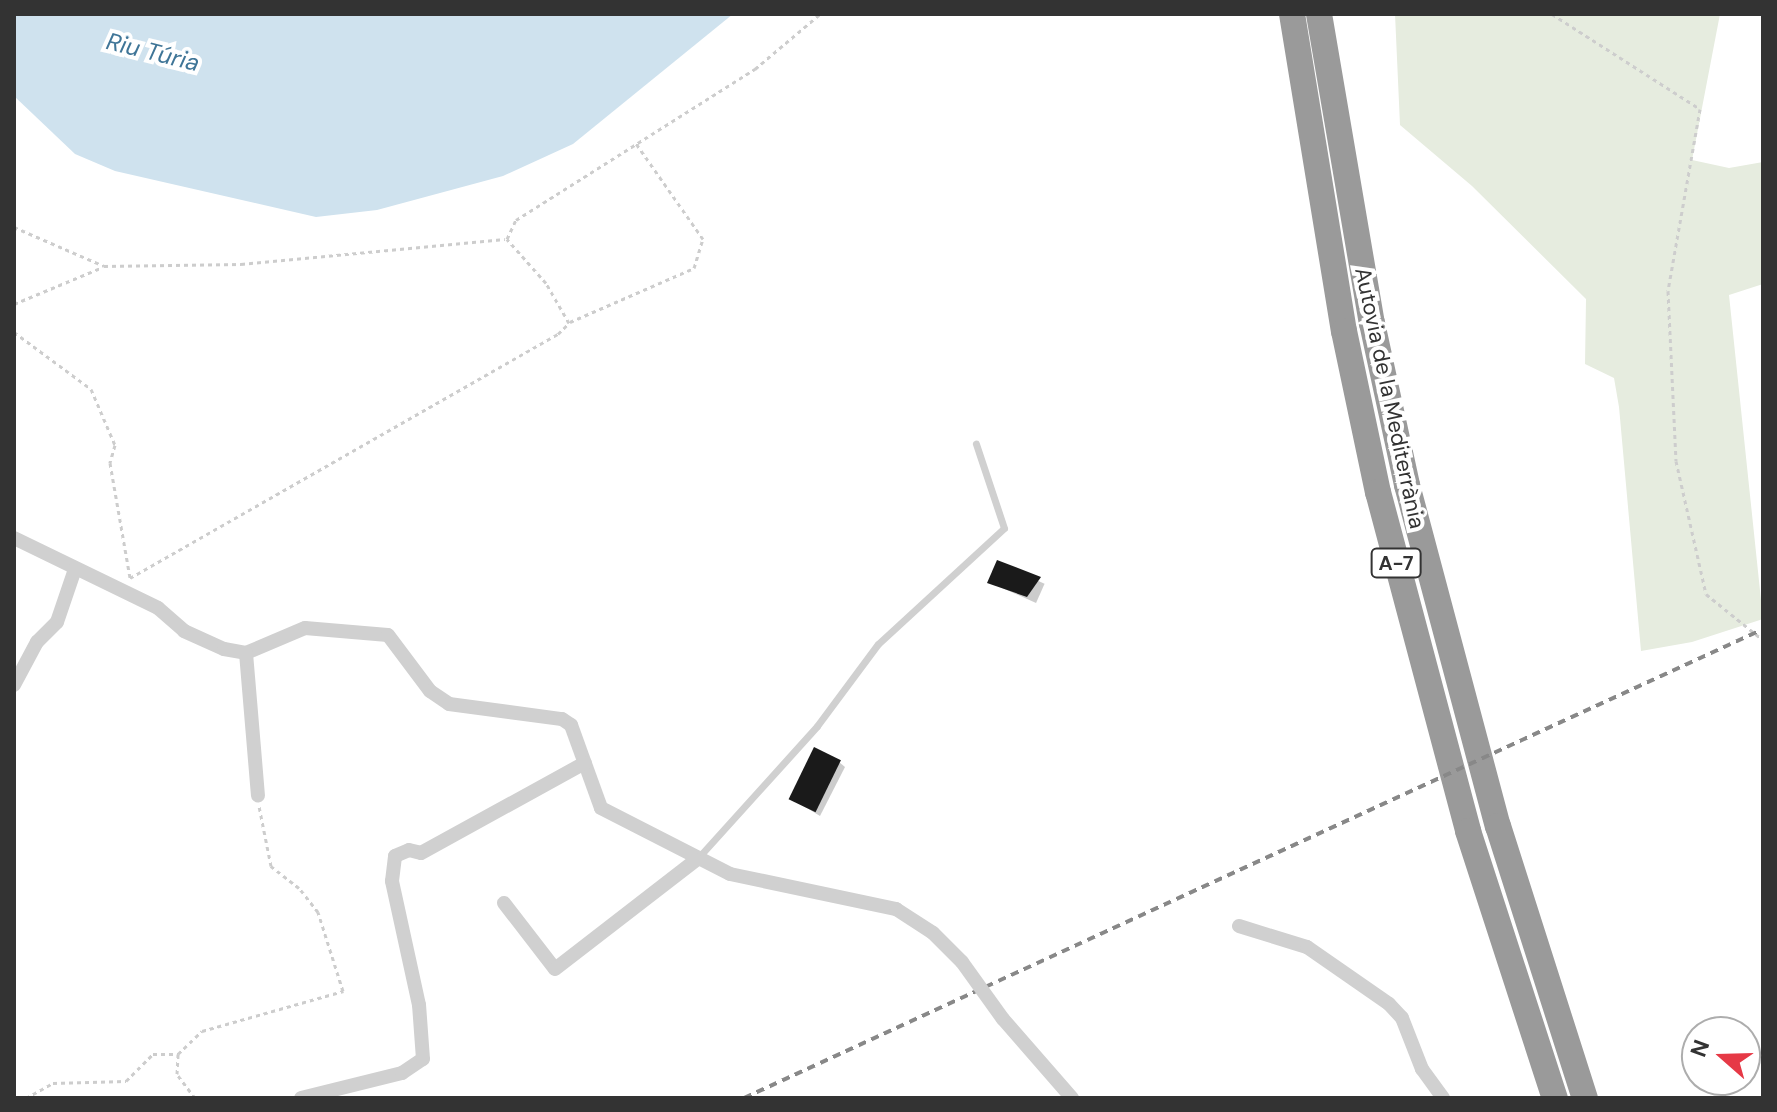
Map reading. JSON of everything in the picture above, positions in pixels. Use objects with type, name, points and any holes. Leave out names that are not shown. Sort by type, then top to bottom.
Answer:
[{"type":"highway","name":"Autovia de la Mediterrània","points":[[1292,14],[1344,331],[1378,492],[1468,831],[1555,1098]]},
{"type":"highway","name":"Autovia de la Mediterrània","points":[[1319,14],[1372,323],[1414,515],[1498,826],[1585,1098]]},
{"type":"street","points":[[14,538],[158,608],[184,631],[246,653],[305,628],[378,631],[402,647],[430,691],[449,704],[562,719],[571,725],[601,808],[696,860],[768,886],[842,894],[896,909],[933,933],[962,962],[1003,1019],[1072,1098]]},
{"type":"street","points":[[14,685],[37,642],[57,622],[75,569]]},
{"type":"street","points":[[246,653],[258,795]]},
{"type":"street","points":[[301,1098],[402,1073],[423,1059],[419,1005],[392,881],[395,856],[409,850],[421,853],[585,763]]},
{"type":"street","points":[[504,903],[555,969],[696,860]]},
{"type":"street","points":[[1239,926],[1307,947],[1389,1004],[1402,1018],[1422,1069],[1443,1098]]},
{"type":"lane","points":[[696,860],[817,726],[878,644],[1004,528],[976,444]]},
{"type":"path","points":[[507,239],[516,220],[755,69],[820,14]]},
{"type":"path","points":[[1552,14],[1700,109],[1668,291],[1676,461],[1706,594],[1763,640]]},
{"type":"path","points":[[112,588],[558,334],[569,323],[694,268],[703,239],[635,142]]},
{"type":"path","points":[[14,227],[104,266]]},
{"type":"path","points":[[14,304],[104,266],[241,264],[507,239]]},
{"type":"path","points":[[507,239],[546,283],[569,323]]},
{"type":"path","points":[[14,332],[91,389],[115,445],[110,463],[130,578]]},
{"type":"path","points":[[195,1098],[177,1074],[178,1054],[202,1031],[343,991],[318,912],[299,888],[271,866],[258,795]]},
{"type":"path","points":[[26,1098],[53,1083],[126,1081],[153,1054],[178,1054]]},
{"type":"shaded area","points":[[1395,14],[1720,14],[1692,160],[1729,168],[1763,162],[1763,284],[1729,295],[1763,619],[1692,642],[1641,651],[1619,407],[1614,378],[1585,364],[1586,299],[1472,186],[1400,125]]},
{"type":"water","name":"Riu Túria","points":[[14,14],[733,14],[573,144],[503,176],[377,210],[316,217],[115,171],[75,154],[14,96]]},
{"type":"building","points":[[997,560],[1041,577],[1027,597],[987,583]]},
{"type":"building","points":[[814,747],[841,760],[816,812],[789,799]]},
{"type":"railway","points":[[744,1098],[1763,629]]}]
